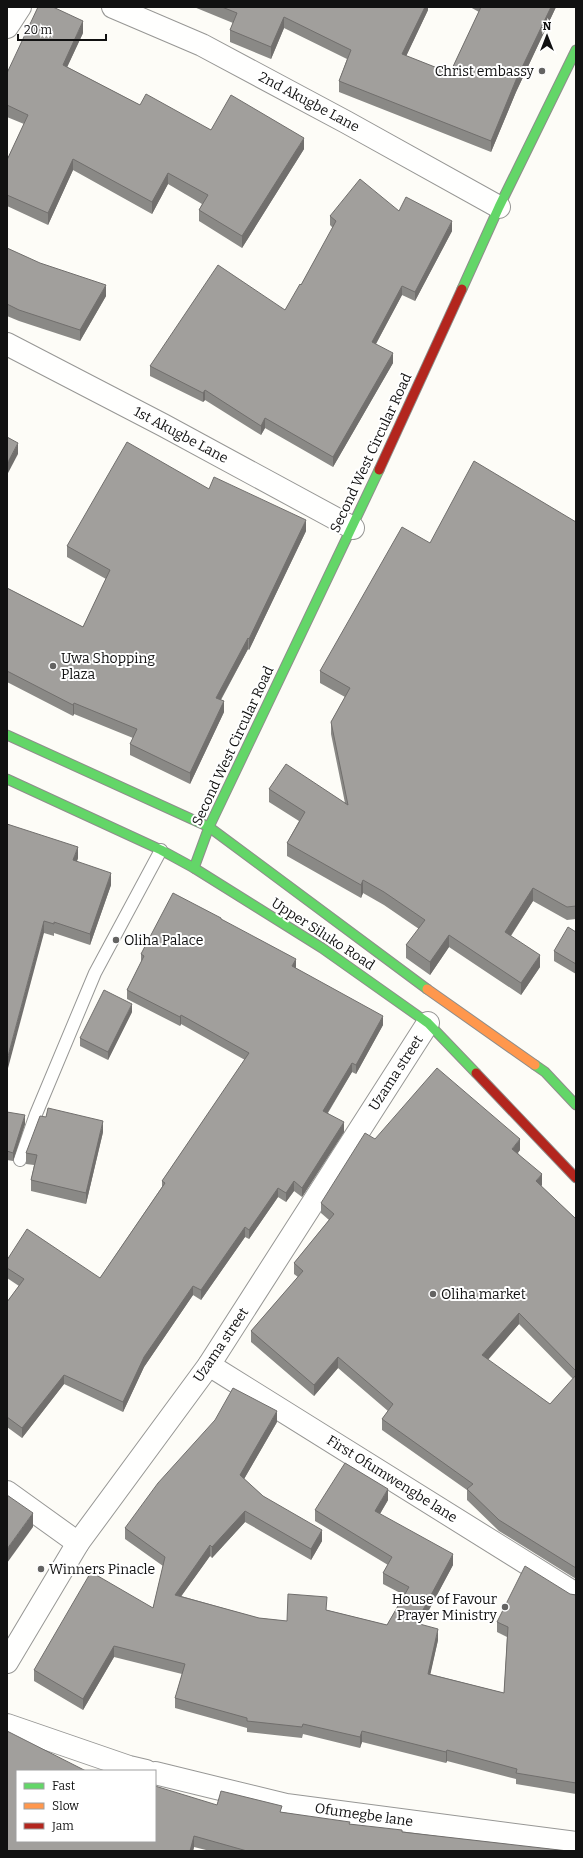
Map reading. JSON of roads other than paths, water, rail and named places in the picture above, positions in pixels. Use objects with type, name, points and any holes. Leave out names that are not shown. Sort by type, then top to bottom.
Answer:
[{"type":"main road","name":"Second West Circular Road","points":[[194,868],[209,828],[353,528],[498,207],[576,50]]},
{"type":"main road","name":"Upper Siluko Road","points":[[7,735],[209,828],[433,993],[545,1072],[576,1105]]},
{"type":"main road","name":"Upper Siluko Road","points":[[7,779],[161,850],[194,868],[322,948],[428,1023],[576,1178]]},
{"type":"street","points":[[7,27],[20,7]]},
{"type":"street","name":"2nd Akugbe Lane","points":[[113,7],[202,46],[346,122],[498,207]]},
{"type":"street","name":"1st Akugbe Lane","points":[[7,344],[163,425],[353,528]]},
{"type":"street","name":"Uzama street","points":[[7,1662],[78,1543],[209,1365],[428,1023]]},
{"type":"street","name":"First Ofumwengbe lane","points":[[209,1365],[576,1594]]},
{"type":"street","points":[[7,1492],[78,1543]]},
{"type":"street","points":[[7,1726],[142,1770]]},
{"type":"street","name":"Ofumegbe lane","points":[[156,1773],[286,1805],[576,1843]]},
{"type":"lane","points":[[20,1160],[36,1114],[95,973],[161,850]]},
{"type":"place","name":"Christ embassy","points":[[542,71]]},
{"type":"place","name":"Uwa Shopping Plaza","points":[[53,666]]},
{"type":"place","name":"Oliha Palace","points":[[116,940]]},
{"type":"place","name":"Oliha market","points":[[433,1294]]},
{"type":"place","name":"Winners Pinacle","points":[[41,1569]]},
{"type":"place","name":"House of Favour Prayer Ministry","points":[[505,1607]]}]
